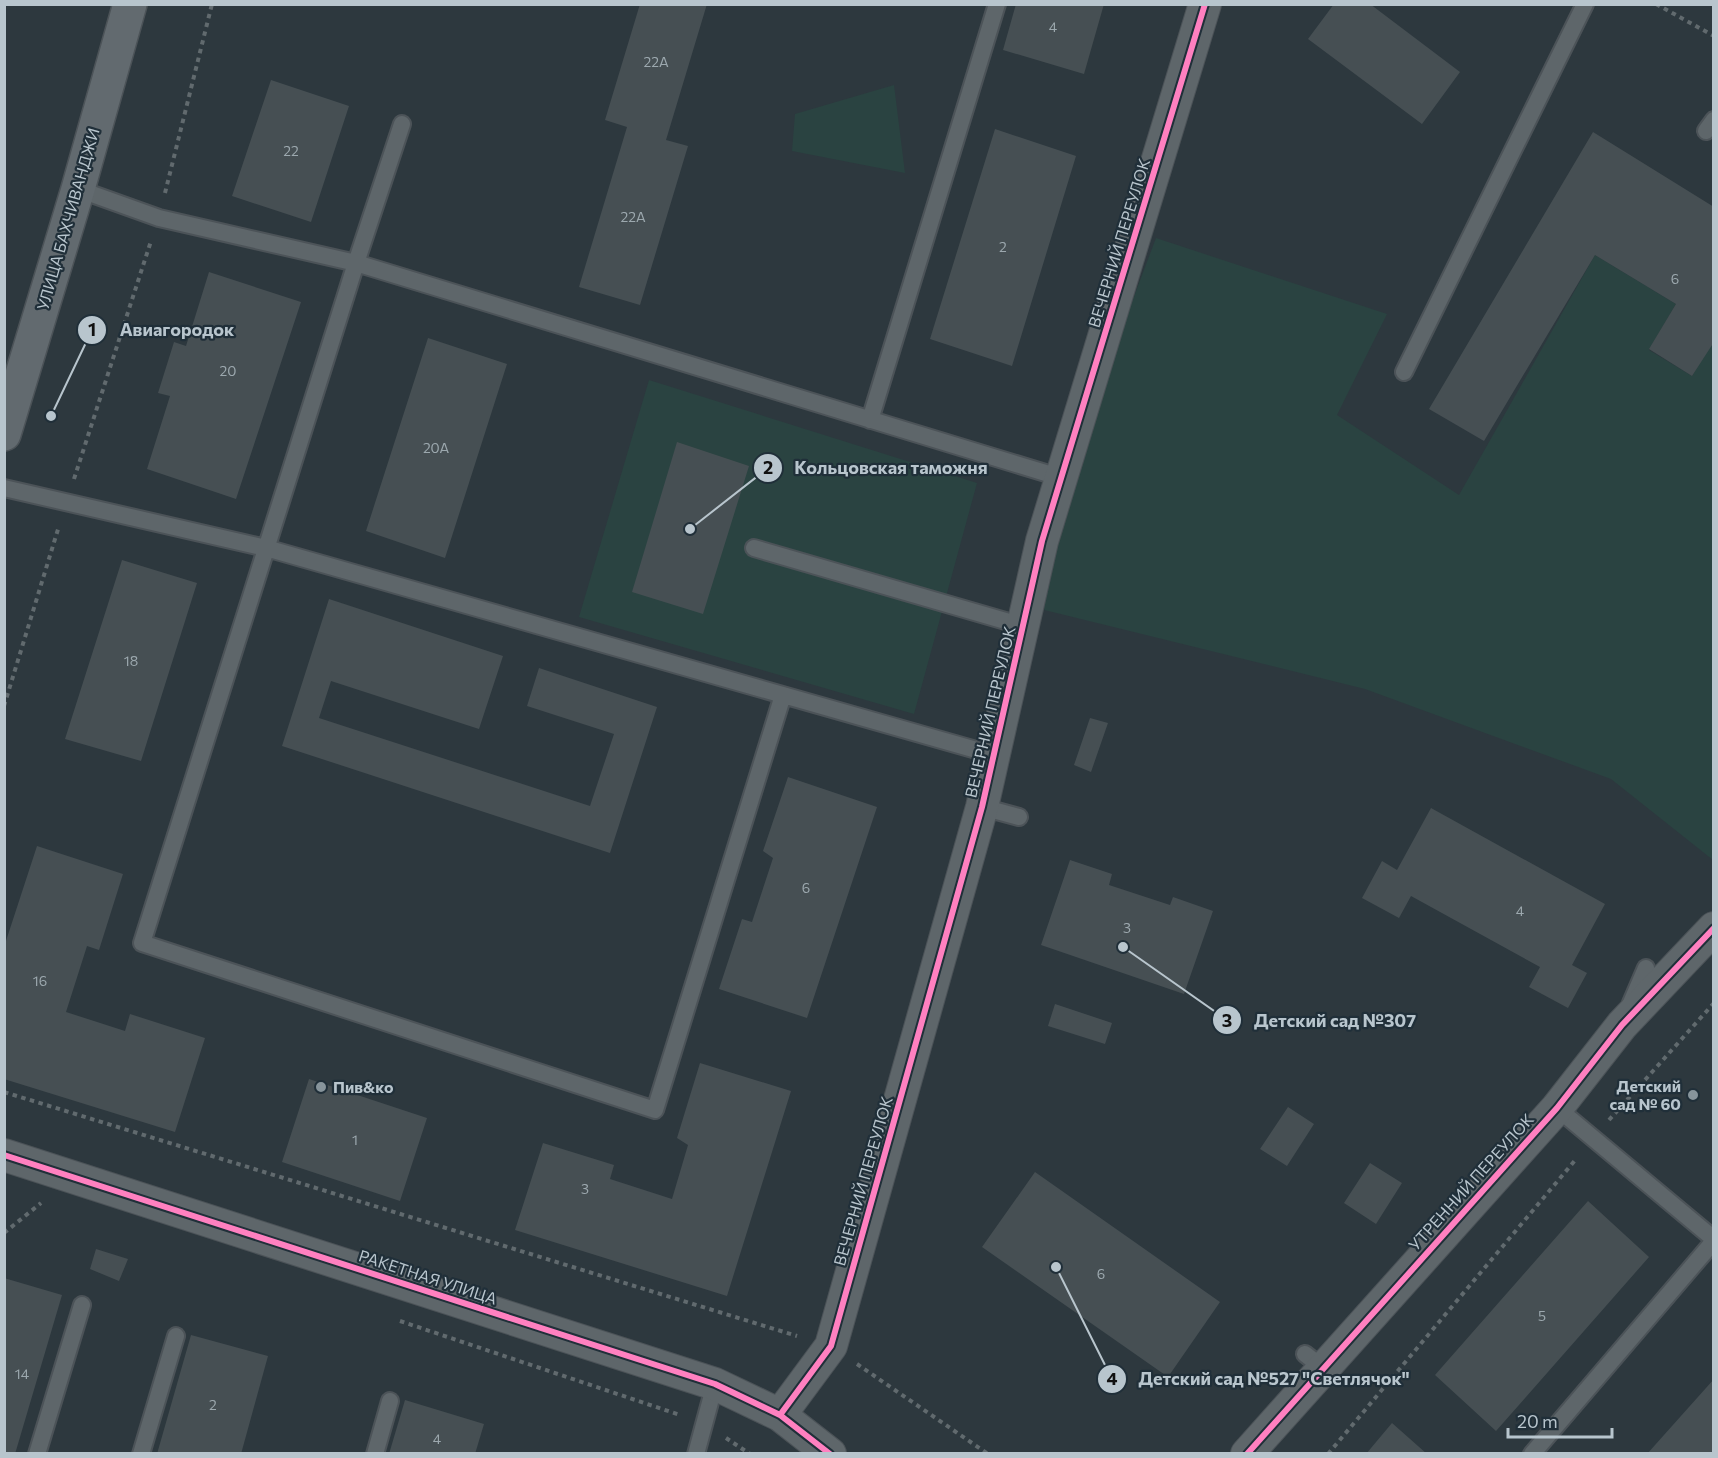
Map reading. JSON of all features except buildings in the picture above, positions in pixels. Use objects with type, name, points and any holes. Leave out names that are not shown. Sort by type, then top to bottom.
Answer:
[{"type":"main road","name":"УЛИЦА БАХЧИВАНДЖИ","points":[[4,434],[78,189],[130,4]]},
{"type":"street","name":"ВЕЧЕРНИЙ ПЕРЕУЛОК","points":[[780,1415],[831,1346],[982,807],[1042,541],[1205,4]]},
{"type":"street","name":"УТРЕННИЙ ПЕРЕУЛОК","points":[[1247,1454],[1314,1361],[1557,1108],[1622,1025],[1713,928]]},
{"type":"street","name":"РАКЕТНАЯ УЛИЦА","points":[[4,1155],[715,1384],[780,1415],[830,1454]]},
{"type":"lane","points":[[870,420],[997,4]]},
{"type":"lane","points":[[1404,372],[1585,4]]},
{"type":"lane","points":[[402,124],[142,943],[655,1110],[783,695]]},
{"type":"lane","points":[[78,189],[159,218],[356,263],[1062,478]]},
{"type":"lane","points":[[4,488],[266,548],[994,755]]},
{"type":"lane","points":[[754,548],[1023,626]]},
{"type":"lane","points":[[982,807],[1018,817]]},
{"type":"lane","points":[[1622,1025],[1646,968]]},
{"type":"lane","points":[[1532,1454],[1713,1240],[1557,1108]]},
{"type":"lane","points":[[37,1454],[82,1305]]},
{"type":"lane","points":[[141,1454],[176,1336]]},
{"type":"lane","points":[[696,1454],[715,1384]]},
{"type":"lane","points":[[375,1454],[390,1401]]},
{"type":"path","points":[[4,706],[66,504],[159,218],[212,4]]},
{"type":"path","points":[[1656,4],[1713,36]]},
{"type":"path","points":[[1328,1454],[1594,1138],[1713,1003]]},
{"type":"path","points":[[4,1092],[831,1346],[988,1454]]},
{"type":"path","points":[[4,1233],[44,1200]]},
{"type":"path","points":[[391,1318],[704,1424],[750,1454]]},
{"type":"green space","points":[[894,85],[905,173],[792,151],[795,114]]},
{"type":"green space","points":[[1156,238],[1387,314],[1337,415],[1459,495],[1595,255],[1676,304],[1649,350],[1692,376],[1713,342],[1713,860],[1611,779],[1365,689],[1028,606],[1042,541]]},
{"type":"green space","points":[[649,380],[977,483],[914,714],[579,617]]},
{"type":"cycle path","points":[[780,1415],[831,1346],[982,807],[1042,541],[1205,4]]},
{"type":"cycle path","points":[[1247,1454],[1557,1108],[1622,1025],[1714,928]]},
{"type":"cycle path","points":[[4,1155],[715,1384],[780,1415],[830,1454]]},
{"type":"place","name":"Авиагородок","points":[[51,416]]},
{"type":"place","name":"Кольцовская таможня","points":[[690,529]]},
{"type":"place","name":"Детский сад №307","points":[[1123,947]]},
{"type":"place","name":"Пив&ко","points":[[321,1087]]},
{"type":"place","name":"Детский сад № 60","points":[[1693,1095]]},
{"type":"place","name":"Детский сад №527 \"Светлячок\"","points":[[1056,1267]]}]
